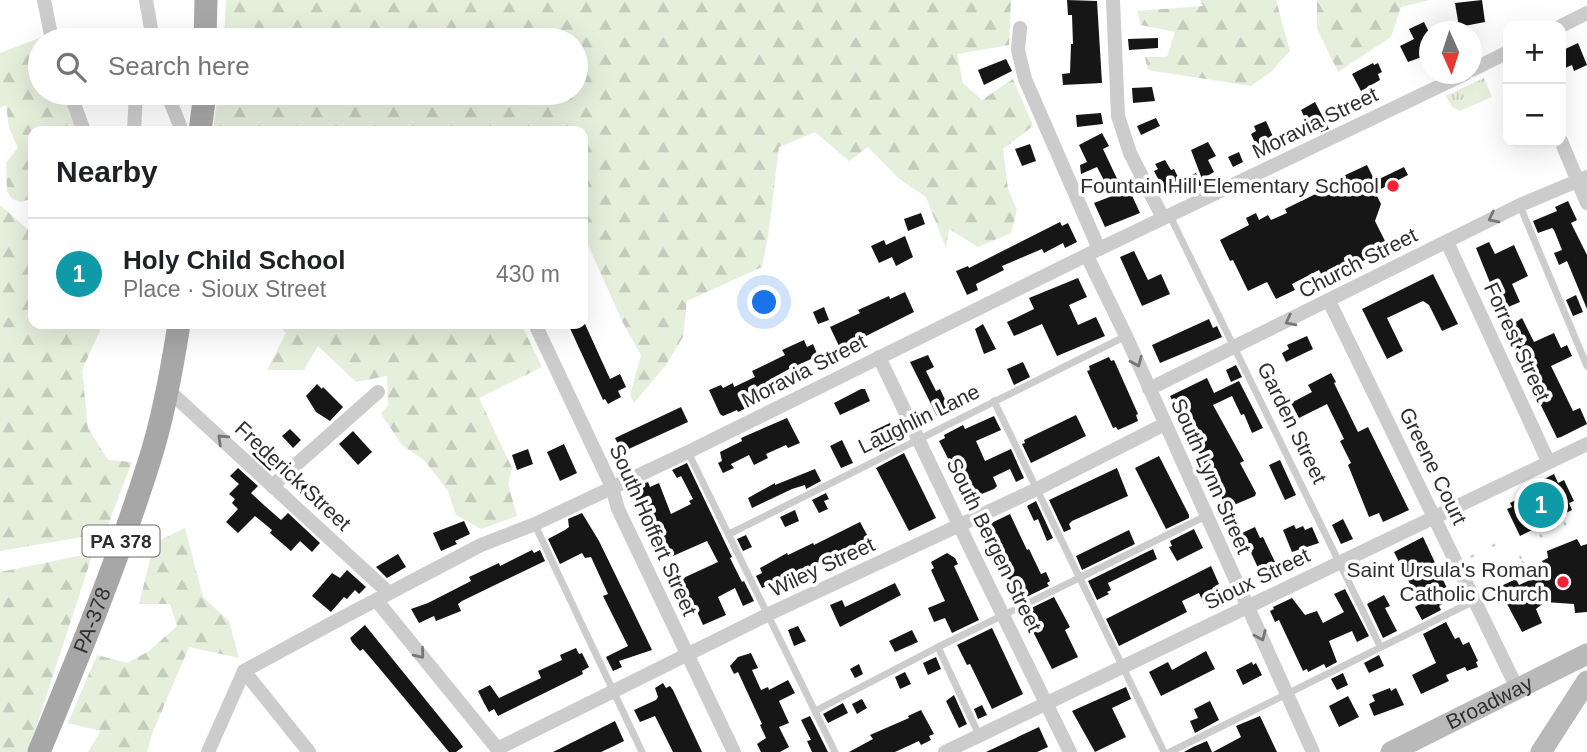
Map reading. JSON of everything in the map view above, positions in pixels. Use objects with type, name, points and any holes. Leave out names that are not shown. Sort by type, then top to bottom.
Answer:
[{"type":"main road","points":[[205,28],[206,0]]},
{"type":"main road","points":[[201,126],[203,105]]},
{"type":"main road","name":"PA-378","points":[[39,752],[99,607],[150,458],[168,390],[178,329]]},
{"type":"main road","name":"Broadway","points":[[1391,752],[1419,744],[1517,688],[1587,654]]},
{"type":"main road","points":[[1541,752],[1587,681]]},
{"type":"street","points":[[44,0],[50,28]]},
{"type":"street","points":[[146,0],[151,28]]},
{"type":"street","points":[[1113,0],[1118,116],[1130,153],[1166,217]]},
{"type":"street","points":[[1566,24],[1587,13]]},
{"type":"street","name":"South Lynn Street","points":[[1020,28],[1018,50],[1025,79],[1126,336],[1313,752]]},
{"type":"street","points":[[1482,65],[1503,54]]},
{"type":"street","name":"Moravia Street","points":[[244,671],[481,545],[535,524],[688,452],[1166,217],[1444,84]]},
{"type":"street","points":[[74,105],[82,126]]},
{"type":"street","points":[[134,126],[135,105]]},
{"type":"street","points":[[172,105],[180,126]]},
{"type":"street","points":[[1564,147],[1583,179],[1587,203]]},
{"type":"street","name":"Church Street","points":[[1149,389],[1520,205],[1583,179]]},
{"type":"street","name":"Forrest Street","points":[[1447,242],[1548,461]]},
{"type":"street","name":"Greene Court","points":[[1329,301],[1434,517],[1481,596],[1517,688]]},
{"type":"street","name":"South Hoffert Street","points":[[537,329],[612,487],[618,509],[734,752]]},
{"type":"street","name":"South Bergen Street","points":[[879,357],[1070,752]]},
{"type":"street","name":"Frederick Street","points":[[168,390],[272,485],[383,597],[498,750]]},
{"type":"street","points":[[272,485],[378,392]]},
{"type":"street","name":"Wiley Street","points":[[498,750],[769,614],[959,527],[1165,425]]},
{"type":"street","name":"Sioux Street","points":[[945,752],[1587,444]]},
{"type":"street","points":[[208,752],[244,671],[309,752]]},
{"type":"lane","points":[[1520,205],[1587,366]]},
{"type":"lane","name":"Garden Street","points":[[1166,217],[1236,348],[1380,646]]},
{"type":"lane","name":"Laughlin Lane","points":[[729,534],[1126,336]]},
{"type":"lane","points":[[994,401],[1164,752]]},
{"type":"lane","points":[[688,452],[835,752]]},
{"type":"lane","points":[[815,711],[938,647],[1206,516]]},
{"type":"lane","points":[[535,524],[642,752]]},
{"type":"lane","points":[[1170,752],[1481,596]]},
{"type":"lane","points":[[938,647],[979,736]]},
{"type":"path","points":[[1560,516],[1567,528]]},
{"type":"path","points":[[1536,528],[1543,540]]},
{"type":"path","points":[[1492,547],[1497,544]]},
{"type":"path","points":[[1481,596],[1495,588]]},
{"type":"green space","points":[[226,0],[1011,0],[1009,45],[957,54],[963,83],[982,100],[1013,79],[1033,126],[1003,149],[1008,189],[1017,210],[1011,233],[978,247],[949,229],[946,248],[926,197],[898,178],[868,147],[849,161],[815,132],[779,147],[762,267],[687,301],[683,337],[665,366],[634,403],[630,395],[641,355],[623,323],[588,245],[588,126],[214,126],[216,105],[588,105],[588,28],[225,28]]},
{"type":"green space","points":[[1200,0],[1276,0],[1290,51],[1272,71],[1251,86],[1148,70],[1145,57],[1167,57],[1175,32],[1141,25],[1137,11],[1203,6]]},
{"type":"green space","points":[[1317,0],[1429,0],[1401,7],[1391,37],[1338,72],[1317,29]]},
{"type":"green space","points":[[28,42],[28,105],[67,105],[75,126],[28,126],[28,200],[21,202],[12,199],[7,191],[6,163],[18,148],[9,128],[6,105],[0,108],[0,53]]},
{"type":"green space","points":[[1484,78],[1492,97],[1460,111],[1452,107],[1446,96],[1471,84],[1482,84]]},
{"type":"green space","points":[[0,205],[28,230],[28,329],[101,329],[82,370],[88,428],[108,460],[132,462],[105,533],[0,551]]},
{"type":"green space","points":[[282,329],[523,329],[542,367],[479,398],[512,468],[508,484],[517,516],[481,529],[456,515],[448,491],[425,461],[402,445],[381,414],[388,405],[387,376],[356,382],[318,346],[304,370],[267,370],[286,333]]},
{"type":"green space","points":[[185,528],[203,597],[229,621],[239,658],[189,647],[147,752],[88,752],[101,731],[68,723],[97,655],[127,663],[149,651],[177,626],[170,604],[139,604],[154,543]]},
{"type":"green space","points":[[93,553],[28,752],[0,752],[0,572]]},
{"type":"building","points":[[1067,0],[1097,1],[1102,83],[1063,85],[1062,74],[1070,73],[1073,44],[1072,15],[1068,15]]},
{"type":"building","points":[[1482,0],[1485,22],[1458,21],[1455,3]]},
{"type":"building","points":[[1419,24],[1419,58],[1408,62],[1400,46],[1414,39],[1409,29]]},
{"type":"building","points":[[1158,38],[1158,48],[1129,50],[1128,39]]},
{"type":"building","points":[[1578,43],[1587,65],[1574,71],[1572,65],[1566,68],[1566,49]]},
{"type":"building","points":[[1006,59],[1012,71],[984,85],[978,70]]},
{"type":"building","points":[[1378,63],[1382,72],[1378,74],[1380,80],[1361,91],[1352,74]]},
{"type":"building","points":[[1152,87],[1155,101],[1133,103],[1132,88]]},
{"type":"building","points":[[1315,102],[1329,129],[1321,132],[1315,122],[1308,124],[1301,110]]},
{"type":"building","points":[[1101,113],[1103,124],[1077,127],[1076,115]]},
{"type":"building","points":[[1156,118],[1160,126],[1141,135],[1137,126]]},
{"type":"building","points":[[1266,121],[1274,139],[1257,147],[1251,134],[1256,131],[1254,126]]},
{"type":"building","points":[[1102,133],[1109,146],[1103,149],[1120,185],[1129,180],[1133,190],[1130,191],[1140,213],[1105,227],[1094,203],[1112,196],[1097,167],[1081,174],[1080,165],[1087,162],[1079,145]]},
{"type":"building","points":[[1208,142],[1216,156],[1208,160],[1214,172],[1202,179],[1191,150]]},
{"type":"building","points":[[1030,144],[1036,161],[1022,166],[1015,149]]},
{"type":"building","points":[[1239,152],[1243,162],[1233,167],[1228,157]]},
{"type":"building","points":[[1165,160],[1171,170],[1174,169],[1184,189],[1167,196],[1154,171],[1158,169],[1155,164]]},
{"type":"building","points":[[1367,165],[1375,181],[1404,167],[1408,175],[1375,192],[1381,204],[1375,221],[1387,245],[1364,257],[1365,260],[1324,279],[1319,270],[1292,284],[1295,290],[1276,299],[1267,282],[1248,291],[1220,240],[1249,225],[1246,218],[1256,213],[1259,220],[1268,215],[1271,220],[1287,213],[1285,209],[1340,182],[1339,178]]},
{"type":"building","points":[[1196,173],[1202,185],[1192,189],[1186,178]]},
{"type":"building","points":[[1568,201],[1577,220],[1571,223],[1587,255],[1587,309],[1567,261],[1559,265],[1554,253],[1562,250],[1554,230],[1552,228],[1538,233],[1533,221],[1557,211],[1555,207]]},
{"type":"building","points":[[921,213],[925,224],[908,231],[904,219]]},
{"type":"building","points":[[1060,222],[1062,226],[1068,223],[1077,242],[1065,248],[1063,243],[1044,253],[1042,249],[1002,266],[1004,270],[976,284],[978,290],[967,295],[956,271],[968,266],[969,268]]},
{"type":"building","points":[[905,236],[913,257],[896,266],[892,257],[879,263],[871,246],[884,240],[886,245]]},
{"type":"building","points":[[1489,242],[1495,254],[1514,245],[1528,276],[1512,284],[1520,302],[1501,310],[1476,248]]},
{"type":"building","points":[[1134,251],[1148,280],[1161,274],[1170,294],[1142,306],[1120,257]]},
{"type":"building","points":[[1433,274],[1458,324],[1442,331],[1429,305],[1423,301],[1387,318],[1403,351],[1387,359],[1362,309]]},
{"type":"building","points":[[1078,278],[1087,297],[1069,305],[1078,325],[1096,317],[1105,336],[1057,356],[1042,324],[1014,336],[1007,322],[1034,309],[1029,298]]},
{"type":"building","points":[[905,292],[914,312],[842,348],[839,346],[830,327],[860,313],[858,310]]},
{"type":"building","points":[[1576,295],[1583,312],[1573,316],[1566,300]]},
{"type":"building","points":[[824,307],[829,320],[818,324],[813,312]]},
{"type":"building","points":[[1522,318],[1534,342],[1554,333],[1561,348],[1567,345],[1572,356],[1551,366],[1573,411],[1580,408],[1587,424],[1561,437],[1557,438],[1528,383],[1512,343],[1516,341],[1508,327]]},
{"type":"building","points":[[1209,319],[1213,328],[1217,326],[1222,337],[1160,363],[1152,345]]},
{"type":"building","points":[[983,324],[996,349],[984,354],[975,329]]},
{"type":"building","points":[[570,329],[587,329],[610,379],[620,374],[626,387],[618,391],[621,397],[608,404],[603,400]]},
{"type":"building","points":[[1307,336],[1313,349],[1286,362],[1282,353],[1289,349],[1287,345]]},
{"type":"building","points":[[804,340],[807,347],[813,344],[818,356],[754,390],[759,402],[738,412],[737,410],[723,416],[720,414],[709,390],[733,383],[734,387],[755,377],[752,371],[785,355],[782,350]]},
{"type":"building","points":[[928,355],[934,367],[926,371],[936,391],[940,389],[950,410],[937,416],[910,362]]},
{"type":"building","points":[[1109,357],[1111,361],[1114,360],[1138,414],[1138,421],[1118,430],[1113,428],[1087,371],[1090,370],[1089,366]]},
{"type":"building","points":[[1023,362],[1030,377],[1014,385],[1007,369]]},
{"type":"building","points":[[1236,365],[1242,377],[1231,382],[1226,370]]},
{"type":"building","points":[[1331,373],[1358,432],[1368,427],[1409,510],[1383,522],[1379,513],[1369,517],[1348,465],[1351,463],[1340,441],[1344,439],[1327,404],[1299,418],[1291,403],[1312,392],[1308,385]]},
{"type":"building","points":[[1207,378],[1214,393],[1239,381],[1263,428],[1252,433],[1232,396],[1213,405],[1244,461],[1240,463],[1256,493],[1255,496],[1227,508],[1170,396]]},
{"type":"building","points":[[317,384],[343,407],[330,421],[316,412],[306,396]]},
{"type":"building","points":[[865,389],[870,401],[840,415],[834,403]]},
{"type":"building","points":[[681,407],[688,422],[622,452],[615,438]]},
{"type":"building","points":[[1076,415],[1086,436],[1031,463],[1022,444],[1025,443],[1024,440]]},
{"type":"building","points":[[994,416],[1001,430],[976,441],[985,461],[1011,449],[1024,478],[1016,482],[1010,469],[993,477],[997,486],[994,489],[969,499],[939,441],[945,438],[944,435],[963,425],[965,429]]},
{"type":"building","points":[[787,418],[800,443],[788,448],[786,445],[766,454],[768,458],[754,465],[749,455],[731,464],[734,468],[723,473],[718,463],[722,461],[720,452],[742,441],[741,438]]},
{"type":"building","points":[[890,423],[899,442],[880,452],[871,432]]},
{"type":"building","points":[[290,429],[301,440],[293,448],[282,436]]},
{"type":"building","points":[[353,431],[372,452],[358,465],[339,444]]},
{"type":"building","points":[[1304,432],[1310,444],[1298,450],[1292,438]]},
{"type":"building","points":[[842,440],[853,463],[841,468],[830,446]]},
{"type":"building","points":[[262,443],[280,459],[270,471],[252,454]]},
{"type":"building","points":[[564,444],[577,473],[560,481],[547,452]]},
{"type":"building","points":[[528,449],[533,464],[517,470],[512,455]]},
{"type":"building","points":[[904,453],[936,518],[909,531],[876,468]]},
{"type":"building","points":[[1159,456],[1189,515],[1189,518],[1166,529],[1135,468]]},
{"type":"building","points":[[1280,460],[1296,495],[1285,500],[1269,465]]},
{"type":"building","points":[[687,463],[732,557],[730,558],[754,601],[743,606],[735,588],[718,597],[726,615],[703,625],[695,607],[690,609],[679,580],[718,562],[707,541],[666,559],[657,541],[664,538],[642,502],[638,504],[631,489],[648,482],[650,487],[659,483],[671,514],[691,504],[689,501],[693,499],[681,476],[677,478],[672,470]]},
{"type":"building","points":[[238,468],[258,486],[251,493],[265,506],[281,520],[288,513],[320,543],[312,552],[300,541],[291,551],[255,516],[238,533],[226,522],[238,509],[232,503],[235,499],[229,494],[239,484],[230,476]]},
{"type":"building","points":[[1117,468],[1128,496],[1072,521],[1069,524],[1071,529],[1064,532],[1049,500]]},
{"type":"building","points":[[815,469],[821,481],[806,489],[805,485],[792,489],[752,508],[748,498],[775,483]]},
{"type":"building","points":[[1554,474],[1558,483],[1564,480],[1574,501],[1569,503],[1572,510],[1520,536],[1507,509],[1512,507],[1510,503],[1547,484],[1544,479]]},
{"type":"building","points":[[302,478],[320,492],[308,503],[294,485]]},
{"type":"building","points":[[826,493],[829,499],[824,501],[828,509],[819,513],[812,500]]},
{"type":"building","points":[[1036,501],[1053,538],[1047,541],[1038,519],[1034,521],[1027,506]]},
{"type":"building","points":[[795,510],[799,521],[785,527],[780,517]]},
{"type":"building","points":[[582,513],[599,541],[652,650],[619,661],[622,667],[613,671],[606,657],[628,646],[603,596],[608,594],[591,557],[585,558],[582,553],[560,564],[548,539],[569,527],[568,519]]},
{"type":"building","points":[[1010,514],[1041,574],[1046,572],[1050,581],[1047,583],[1049,586],[1018,601],[983,527]]},
{"type":"building","points":[[1343,519],[1353,539],[1341,544],[1332,525]]},
{"type":"building","points":[[464,521],[470,534],[441,551],[433,533]]},
{"type":"building","points":[[860,522],[872,544],[833,565],[829,557],[785,581],[784,579],[762,588],[756,576],[762,573],[760,568],[787,553],[788,555],[813,543],[814,545]]},
{"type":"building","points":[[1294,525],[1296,529],[1303,526],[1305,530],[1312,527],[1319,543],[1292,552],[1283,530]]},
{"type":"building","points":[[1255,527],[1275,562],[1259,570],[1242,533]]},
{"type":"building","points":[[1194,529],[1203,548],[1177,561],[1169,547],[1172,546],[1170,541]]},
{"type":"building","points":[[1129,530],[1135,544],[1082,570],[1076,556]]},
{"type":"building","points":[[746,535],[752,547],[743,551],[737,539]]},
{"type":"building","points":[[1423,537],[1452,599],[1439,606],[1441,610],[1422,620],[1415,607],[1420,604],[1394,552]]},
{"type":"building","name":"Saint Ursula's Roman Catholic Church","points":[[1577,539],[1581,546],[1587,544],[1587,612],[1575,613],[1574,604],[1545,602],[1536,609],[1542,623],[1522,632],[1501,586],[1516,579],[1519,585],[1536,577],[1535,573],[1546,569],[1542,561],[1548,558],[1547,551]]},
{"type":"building","points":[[1153,549],[1157,559],[1108,583],[1111,590],[1107,592],[1109,594],[1097,600],[1088,581]]},
{"type":"building","points":[[532,550],[534,553],[540,550],[545,561],[462,601],[458,604],[461,611],[436,621],[434,616],[419,623],[411,609],[471,581],[469,577],[499,563],[500,566]]},
{"type":"building","points":[[947,553],[955,558],[958,564],[954,566],[979,620],[952,633],[945,618],[934,622],[928,608],[945,601],[931,570],[934,568],[931,562]]},
{"type":"building","points":[[398,554],[406,567],[387,578],[376,567]]},
{"type":"building","points":[[1363,563],[1368,574],[1357,579],[1352,569]]},
{"type":"building","points":[[1211,566],[1219,584],[1215,586],[1220,597],[1204,604],[1199,593],[1182,601],[1187,612],[1119,646],[1106,619]]},
{"type":"building","points":[[347,570],[366,587],[359,594],[355,590],[347,599],[344,597],[331,612],[312,596],[332,573],[340,578]]},
{"type":"building","points":[[895,583],[901,595],[840,627],[830,605],[842,600],[845,607]]},
{"type":"building","points":[[1345,589],[1369,636],[1357,642],[1352,631],[1329,641],[1337,662],[1326,668],[1324,664],[1308,672],[1307,669],[1303,671],[1279,620],[1275,622],[1270,611],[1292,598],[1305,615],[1317,611],[1323,623],[1344,612],[1334,594]]},
{"type":"building","points":[[1384,595],[1390,606],[1385,608],[1397,631],[1383,638],[1367,604]]},
{"type":"building","points":[[1054,597],[1070,627],[1065,630],[1078,657],[1052,669],[1023,612]]},
{"type":"building","points":[[1446,622],[1455,639],[1459,637],[1463,645],[1469,642],[1478,667],[1467,671],[1465,667],[1446,675],[1449,681],[1421,694],[1412,675],[1436,663],[1423,634]]},
{"type":"building","points":[[365,625],[463,747],[456,752],[449,752],[363,649],[360,651],[352,642],[350,638]]},
{"type":"building","points":[[798,626],[806,641],[794,646],[788,630]]},
{"type":"building","points":[[992,628],[1023,694],[992,709],[970,664],[967,665],[957,645]]},
{"type":"building","points":[[912,630],[918,642],[895,652],[889,641]]},
{"type":"building","points":[[576,648],[579,654],[582,653],[589,667],[582,671],[583,674],[498,716],[494,709],[489,712],[478,691],[490,685],[499,698],[541,678],[538,671],[562,660],[560,655]]},
{"type":"building","points":[[1206,651],[1215,669],[1161,696],[1149,672],[1168,662],[1172,670]]},
{"type":"building","points":[[751,653],[758,668],[752,670],[761,690],[768,687],[769,690],[788,680],[795,693],[779,701],[789,723],[779,727],[789,747],[780,752],[761,752],[757,744],[766,738],[760,725],[762,724],[738,672],[734,674],[730,666],[738,657]]},
{"type":"building","points":[[1379,655],[1384,666],[1369,673],[1364,663]]},
{"type":"building","points":[[936,657],[941,669],[928,675],[923,663]]},
{"type":"building","points":[[1252,662],[1253,665],[1256,663],[1262,675],[1243,685],[1236,670]]},
{"type":"building","points":[[859,664],[863,674],[855,678],[850,669]]},
{"type":"building","points":[[905,672],[911,684],[900,689],[895,677]]},
{"type":"building","points":[[1343,673],[1348,685],[1337,690],[1331,679]]},
{"type":"building","points":[[663,683],[666,688],[670,686],[673,690],[702,752],[673,752],[655,716],[640,722],[634,710],[656,700],[658,697],[655,688]]},
{"type":"building","points":[[1126,687],[1131,699],[1112,708],[1126,737],[1095,752],[1072,711]]},
{"type":"building","points":[[1390,688],[1391,691],[1396,688],[1404,705],[1374,716],[1369,704],[1375,701],[1372,695]]},
{"type":"building","points":[[954,695],[967,724],[959,728],[946,701]]},
{"type":"building","points":[[1348,696],[1359,717],[1339,727],[1329,706]]},
{"type":"building","points":[[862,699],[867,708],[857,714],[852,704]]},
{"type":"building","points":[[1210,701],[1219,720],[1195,733],[1190,721],[1198,718],[1194,709]]},
{"type":"building","points":[[843,703],[848,713],[828,723],[823,714]]},
{"type":"building","points":[[982,705],[987,715],[978,719],[974,709]]},
{"type":"building","points":[[921,710],[934,734],[929,736],[931,740],[921,745],[919,741],[895,752],[849,752],[873,739],[870,735]]},
{"type":"building","points":[[810,716],[828,752],[812,752],[807,741],[811,740],[801,720]]},
{"type":"building","points":[[1260,716],[1277,752],[1213,752],[1241,737],[1236,726]]},
{"type":"building","points":[[615,721],[624,741],[601,752],[553,752]]},
{"type":"building","points":[[1039,727],[1048,747],[1037,752],[986,752]]},
{"type":"building","points":[[1207,741],[1212,752],[1184,752],[1193,747]]},
{"type":"place","name":"Fountain Hill Elementary School","points":[[1393,186]]},
{"type":"place","name":"Holy Child School","points":[[1541,505]]},
{"type":"place","name":"Saint Ursula's Roman Catholic Church","points":[[1563,582]]}]
